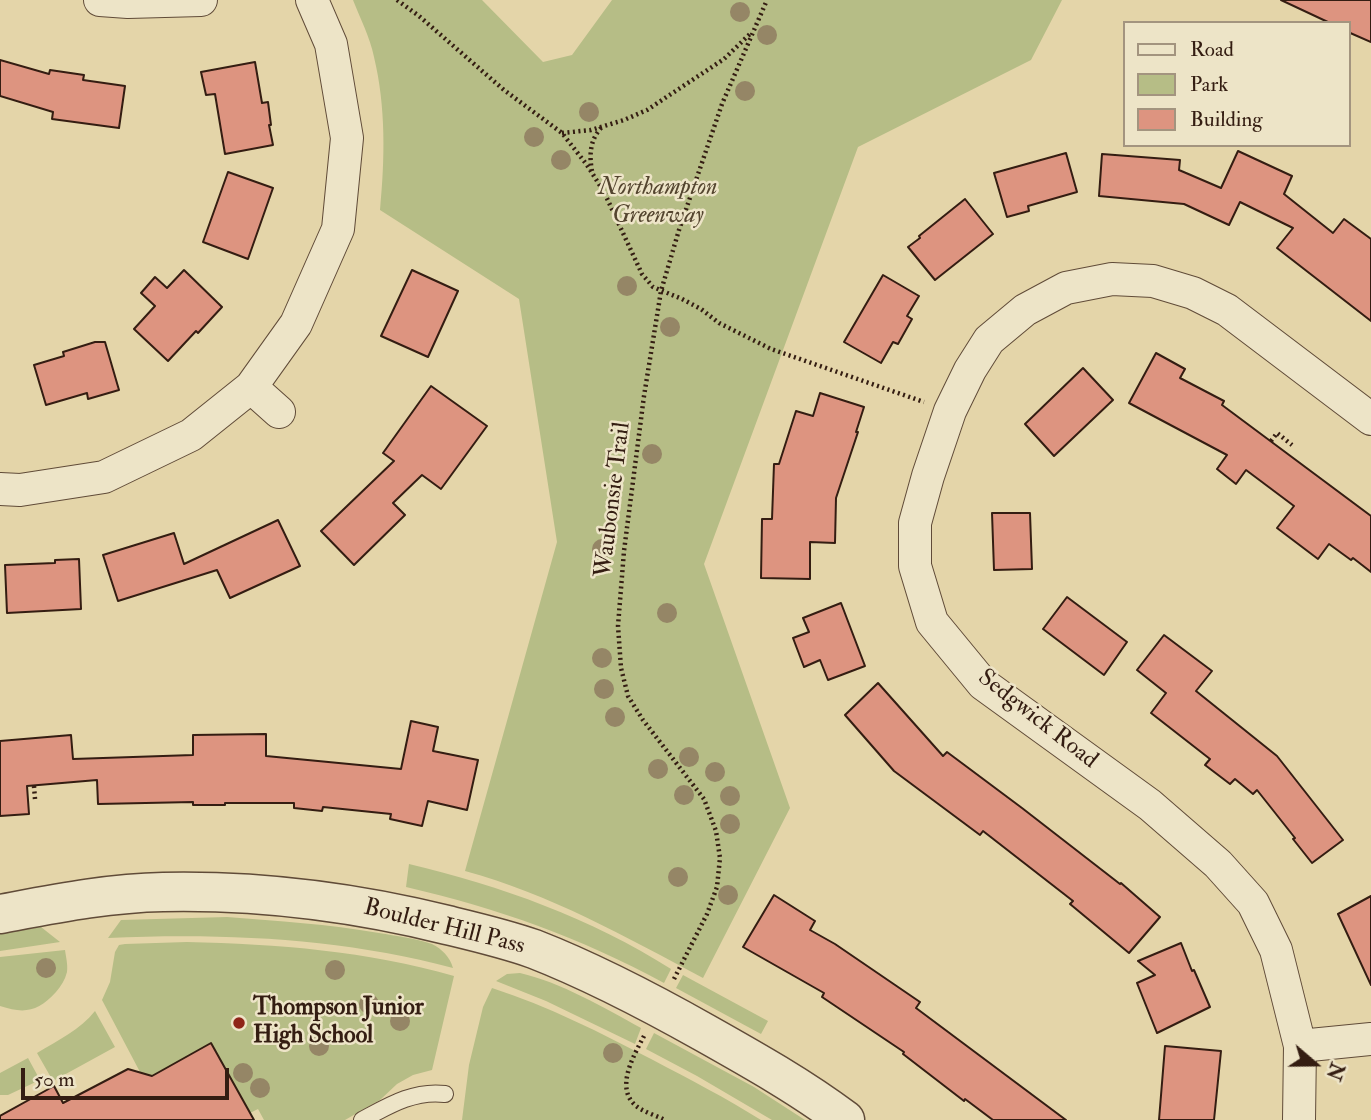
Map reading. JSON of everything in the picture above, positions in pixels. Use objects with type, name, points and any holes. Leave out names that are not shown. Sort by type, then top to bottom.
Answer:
[{"type":"street","points":[[100,0],[201,0]]},
{"type":"street","points":[[0,489],[20,490],[104,477],[191,435],[251,387],[296,324],[338,229],[347,138],[331,44],[312,0]]},
{"type":"street","name":"Sedgwick Road","points":[[1299,1120],[1300,1046],[1276,950],[1253,902],[1218,864],[1150,806],[983,684],[932,622],[915,566],[915,523],[950,411],[970,370],[989,340],[1025,310],[1066,288],[1112,279],[1153,281],[1193,293],[1227,310],[1371,419]]},
{"type":"street","points":[[251,387],[279,412]]},
{"type":"street","name":"Boulder Hill Pass","points":[[0,914],[89,898],[161,892],[226,892],[302,898],[401,913],[485,934],[534,950],[607,981],[766,1067],[822,1102],[845,1120]]},
{"type":"street","points":[[1300,1046],[1371,1039]]},
{"type":"lane","points":[[362,1120],[408,1097],[431,1092],[445,1094]]},
{"type":"path","points":[[397,0],[504,90],[562,134],[604,192],[642,275],[653,288],[682,299],[719,323],[771,349],[928,404]]},
{"type":"path","name":"Waubonsie Trail","points":[[671,985],[707,914],[717,887],[720,858],[716,831],[704,799],[643,720],[628,696],[621,668],[618,626],[624,551],[661,291],[722,104],[766,0]]},
{"type":"path","points":[[562,134],[591,130],[647,110],[724,59],[754,30]]},
{"type":"path","points":[[593,175],[590,162],[593,138],[602,126]]},
{"type":"path","points":[[1271,441],[1277,433],[1292,444]]},
{"type":"path","points":[[34,786],[35,799]]},
{"type":"path","points":[[647,1030],[628,1070],[626,1086],[629,1098],[638,1107],[666,1120]]},
{"type":"green space","name":"Northampton Greenway","points":[[353,0],[482,0],[543,62],[572,55],[612,0],[1062,0],[1031,60],[858,147],[704,564],[790,808],[703,978],[557,904],[465,871],[557,542],[519,299],[380,210],[383,172],[381,95],[372,50]]},
{"type":"green space","points":[[409,864],[511,893],[577,919],[671,969],[664,983],[601,952],[538,926],[406,887]]},
{"type":"green space","points":[[227,917],[341,927],[419,940],[442,951],[453,968],[368,950],[282,940],[195,936],[108,938],[121,920]]},
{"type":"green space","points":[[41,927],[60,942],[0,951],[0,934]]},
{"type":"green space","points":[[187,942],[322,950],[388,960],[454,976],[432,1070],[413,1075],[397,1084],[380,1100],[345,1120],[264,1120],[258,1109],[250,1113],[211,1044],[152,1076],[140,1072],[102,1000],[110,982],[115,952],[119,945],[125,944]]},
{"type":"green space","points":[[65,950],[66,975],[49,999],[30,1010],[0,1006],[0,957]]},
{"type":"green space","points":[[520,973],[566,989],[641,1028],[635,1044],[546,1001],[496,981],[507,974]]},
{"type":"green space","points":[[683,975],[768,1021],[761,1034],[676,988]]},
{"type":"green space","points":[[492,988],[594,1030],[761,1120],[462,1120],[469,1065],[483,1007]]},
{"type":"green space","points":[[95,1011],[115,1047],[53,1081],[37,1053],[76,1029]]},
{"type":"green space","points":[[654,1033],[754,1087],[805,1120],[772,1120],[646,1049]]},
{"type":"green space","points":[[28,1058],[40,1080],[8,1095],[0,1095],[0,1073]]},
{"type":"building","points":[[1281,0],[1371,0],[1371,42],[1350,33],[1350,21],[1326,21]]},
{"type":"building","points":[[0,60],[49,74],[50,70],[84,75],[83,80],[125,86],[119,128],[52,119],[53,112],[0,96]]},
{"type":"building","points":[[255,62],[262,103],[268,102],[273,145],[225,154],[215,94],[206,95],[201,72]]},
{"type":"building","points":[[1238,151],[1292,176],[1284,194],[1333,233],[1344,219],[1371,239],[1371,321],[1277,248],[1293,228],[1240,202],[1229,225],[1184,204],[1099,196],[1102,154],[1180,160],[1179,170],[1221,188]]},
{"type":"building","points":[[1066,153],[1077,192],[1028,206],[1029,211],[1007,217],[994,173]]},
{"type":"building","points":[[228,172],[273,188],[248,259],[203,242]]},
{"type":"building","points":[[965,199],[993,234],[935,280],[908,247]]},
{"type":"building","points":[[184,270],[222,307],[168,361],[134,329],[155,306],[141,293],[155,277],[167,288]]},
{"type":"building","points":[[412,270],[458,291],[428,357],[381,336]]},
{"type":"building","points":[[883,275],[919,296],[907,316],[912,319],[898,344],[893,342],[881,363],[844,342]]},
{"type":"building","points":[[95,342],[105,342],[119,390],[88,399],[87,393],[46,405],[34,365],[64,356],[63,352]]},
{"type":"building","points":[[1156,353],[1185,369],[1180,378],[1224,401],[1222,405],[1371,516],[1371,572],[1329,544],[1318,559],[1277,528],[1294,506],[1246,470],[1236,484],[1217,469],[1227,455],[1129,403]]},
{"type":"building","points":[[1083,368],[1113,400],[1054,456],[1025,424]]},
{"type":"building","points":[[431,386],[487,426],[441,489],[422,475],[393,503],[405,515],[354,565],[321,531],[394,461],[383,453]]},
{"type":"building","points":[[820,393],[864,407],[836,498],[835,543],[810,542],[810,579],[761,578],[762,519],[772,519],[774,464],[779,464],[796,411],[813,416]]},
{"type":"building","points":[[992,513],[1030,513],[1032,569],[994,570]]},
{"type":"building","points":[[278,520],[300,566],[230,598],[217,570],[118,601],[103,555],[174,533],[184,564]]},
{"type":"building","points":[[79,559],[81,609],[7,613],[5,565]]},
{"type":"building","points":[[1067,597],[1127,642],[1104,675],[1043,629]]},
{"type":"building","points":[[841,603],[865,666],[828,680],[820,660],[804,667],[793,638],[809,632],[803,618]]},
{"type":"building","points":[[1164,635],[1212,671],[1196,691],[1277,756],[1343,840],[1312,863],[1257,790],[1253,794],[1235,779],[1230,784],[1205,765],[1210,759],[1151,713],[1166,693],[1137,670]]},
{"type":"building","points":[[878,683],[943,756],[947,752],[1121,883],[1160,917],[1129,953],[1070,904],[1073,901],[983,831],[980,835],[894,771],[845,715]]},
{"type":"building","points":[[411,721],[438,727],[433,751],[478,760],[467,810],[428,801],[422,826],[390,819],[391,814],[323,807],[322,811],[294,808],[294,803],[98,804],[97,780],[27,786],[29,814],[0,816],[0,741],[71,735],[73,759],[193,755],[193,735],[266,734],[266,756],[401,769]]},
{"type":"building","points":[[774,895],[815,921],[810,930],[920,1002],[916,1008],[1066,1120],[993,1120],[965,1099],[964,1101],[903,1054],[904,1052],[822,997],[824,993],[743,947]]},
{"type":"building","points":[[1371,896],[1371,985],[1338,914]]},
{"type":"building","points":[[1181,943],[1210,1007],[1157,1033],[1137,983],[1155,975],[1138,961]]},
{"type":"building","points":[[211,1043],[254,1120],[0,1120],[0,1116],[54,1086],[63,1103],[128,1069],[152,1076]]},
{"type":"building","points":[[1165,1046],[1221,1051],[1214,1120],[1159,1120]]},
{"type":"place","name":"Thompson Junior High School","points":[[239,1023]]}]
